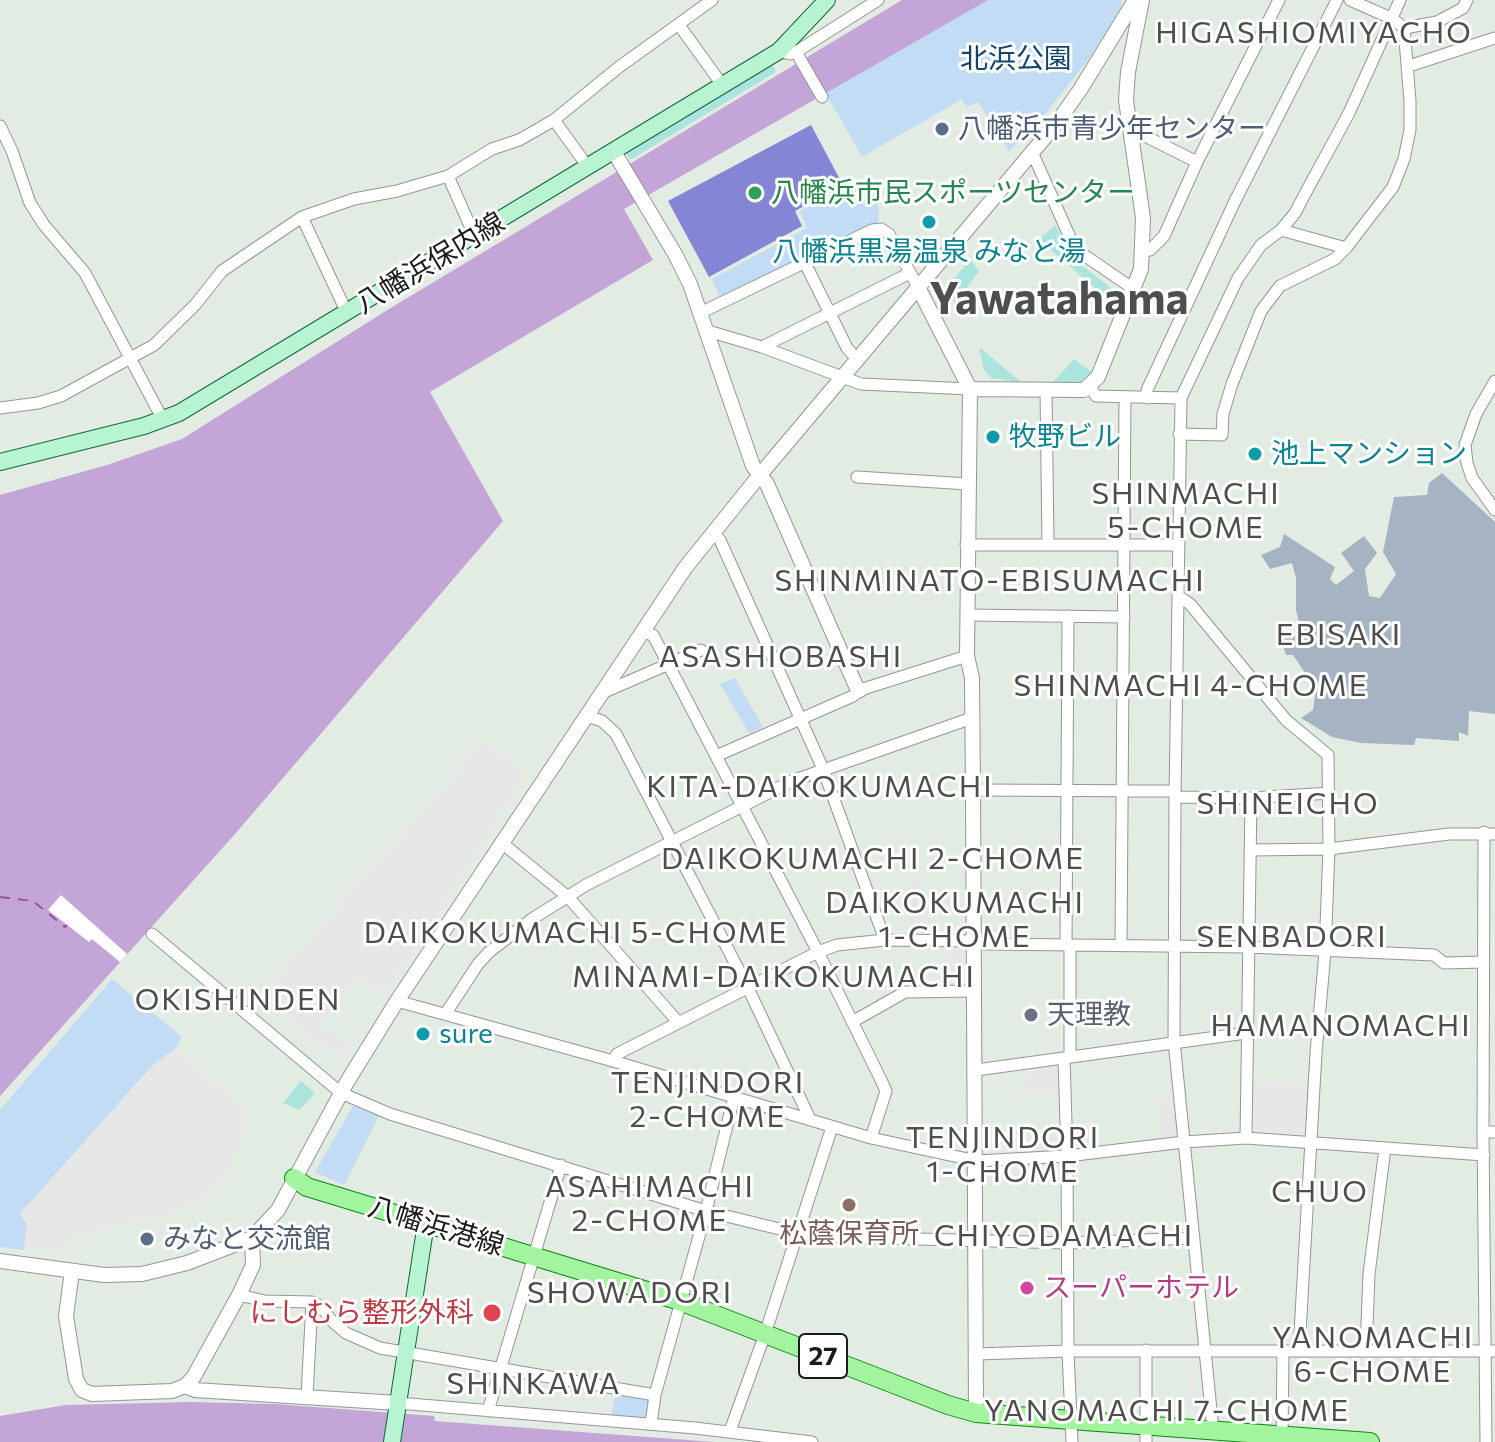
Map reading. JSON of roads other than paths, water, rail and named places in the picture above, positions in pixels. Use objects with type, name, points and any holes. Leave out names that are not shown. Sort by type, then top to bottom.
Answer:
[{"type":"main road","name":"八幡浜保内線","points":[[0,462],[163,420],[179,413],[588,167],[618,159],[723,86],[792,54],[827,0]]},
{"type":"main road","name":"八幡浜港線","points":[[294,1178],[307,1187],[680,1301],[948,1405],[976,1413],[1072,1420],[1146,1434],[1213,1430],[1282,1438],[1370,1442]]},
{"type":"main road","points":[[392,1442],[426,1223]]},
{"type":"street","points":[[0,408],[38,403],[61,396],[154,345],[195,305],[222,271],[302,217],[354,199],[397,191],[448,176],[492,149],[519,140],[554,120],[619,67],[712,0]]},
{"type":"street","points":[[0,1261],[104,1275],[142,1274],[187,1263],[252,1238],[278,1210],[341,1093],[397,1001],[641,632],[759,476],[1032,152],[1080,90],[1135,0]]},
{"type":"street","points":[[708,331],[762,347],[861,384],[1075,391],[1090,387],[1098,377],[1135,290],[1143,251],[1143,218],[1126,100],[1128,72],[1142,0]]},
{"type":"street","points":[[1143,251],[1150,250],[1164,236],[1197,162],[1279,0]]},
{"type":"street","points":[[1147,398],[1147,390],[1235,201],[1337,0]]},
{"type":"street","points":[[1179,434],[1222,435],[1223,414],[1232,384],[1261,311],[1280,286],[1335,259],[1393,187],[1404,159],[1410,130],[1409,66],[1404,28],[1393,19],[1350,0]]},
{"type":"street","points":[[1213,1430],[1174,1041],[1181,398],[1238,278],[1261,245],[1281,230],[1295,213],[1342,126],[1400,0]]},
{"type":"street","points":[[1404,28],[1437,22],[1463,8],[1467,0]]},
{"type":"street","points":[[822,97],[792,54],[868,2]]},
{"type":"street","points":[[679,25],[723,86]]},
{"type":"street","points":[[1409,66],[1495,38]]},
{"type":"street","points":[[554,120],[588,167]]},
{"type":"street","points":[[0,126],[30,203],[44,225],[85,273],[163,420]]},
{"type":"street","points":[[1132,135],[1145,136],[1197,162]]},
{"type":"street","points":[[1032,152],[1072,242],[1084,255],[1135,290]]},
{"type":"street","points":[[618,159],[675,254],[708,331],[753,466],[767,484],[860,690]]},
{"type":"street","points":[[448,176],[475,237]]},
{"type":"street","points":[[302,217],[347,313]]},
{"type":"street","points":[[700,313],[872,230],[881,229],[889,234],[970,389],[966,545],[967,656],[972,678],[976,1413]]},
{"type":"street","points":[[1281,230],[1346,248]]},
{"type":"street","points":[[805,263],[847,348],[857,359]]},
{"type":"street","points":[[762,347],[910,273]]},
{"type":"street","points":[[1495,381],[1468,431],[1465,445],[1472,478],[1495,510]]},
{"type":"street","points":[[1090,387],[1096,396],[1181,398]]},
{"type":"street","points":[[1046,389],[1048,545]]},
{"type":"street","points":[[1121,946],[1125,398]]},
{"type":"street","points":[[857,477],[968,484]]},
{"type":"street","points":[[713,533],[720,540],[823,769],[885,940]]},
{"type":"street","points":[[966,545],[1178,545]]},
{"type":"street","points":[[1178,596],[1190,604],[1286,720],[1328,755],[1330,793],[1325,952],[1310,1143],[1299,1350]]},
{"type":"street","points":[[967,615],[1124,617]]},
{"type":"street","points":[[1068,616],[1067,1243],[1072,1442]]},
{"type":"street","points":[[641,632],[653,635],[818,952],[886,1091],[871,1138]]},
{"type":"street","points":[[601,693],[701,650]]},
{"type":"street","points":[[716,756],[853,696],[860,690],[967,656]]},
{"type":"street","points":[[587,716],[602,721],[616,734],[747,986],[810,1119]]},
{"type":"street","points":[[446,1013],[489,952],[532,919],[568,897],[792,781],[972,718]]},
{"type":"street","points":[[973,790],[1123,791],[1251,798],[1330,793]]},
{"type":"street","points":[[1246,1138],[1251,798]]},
{"type":"street","points":[[1250,850],[1329,849],[1489,833],[1483,962],[1489,983],[1489,1132],[1484,1155],[1490,1351],[1486,1442]]},
{"type":"street","points":[[502,843],[568,897],[678,1022]]},
{"type":"street","points":[[152,934],[341,1093],[390,1114],[706,1211],[798,1235],[1067,1243],[1194,1238]]},
{"type":"street","points":[[613,1061],[617,1054],[747,986],[837,945],[885,940],[1174,945],[1434,955],[1444,963],[1483,962]]},
{"type":"street","points":[[852,1022],[905,992],[974,991]]},
{"type":"street","points":[[397,1001],[871,1138],[977,1161],[1067,1156],[1246,1138],[1484,1155]]},
{"type":"street","points":[[976,1070],[1246,1033]]},
{"type":"street","points":[[651,1424],[655,1395],[734,1097]]},
{"type":"street","points":[[730,1431],[832,1127]]},
{"type":"street","points":[[1366,1350],[1369,1274],[1385,1148]]},
{"type":"street","points":[[488,1411],[561,1165]]},
{"type":"street","points":[[72,1271],[66,1316],[76,1379],[82,1390],[92,1394],[172,1391],[185,1386],[193,1378],[239,1295],[253,1265],[252,1238]]},
{"type":"street","points":[[239,1295],[265,1301],[312,1302],[321,1306],[346,1333],[380,1348],[655,1395]]},
{"type":"street","points":[[307,1396],[312,1302]]},
{"type":"street","points":[[976,1354],[1146,1350],[1490,1351]]},
{"type":"street","points":[[1146,1350],[1146,1434]]},
{"type":"street","points":[[1282,1438],[1283,1350]]},
{"type":"street","points":[[185,1386],[195,1390],[307,1396],[397,1406],[730,1431],[812,1442]]},
{"type":"place","name":"八幡浜市青少年センター","points":[[942,129]]},
{"type":"place","name":"八幡浜市民スポーツセンター","points":[[755,193]]},
{"type":"place","name":"八幡浜黒湯温泉 みなと湯","points":[[929,222]]},
{"type":"place","name":"牧野ビル","points":[[993,437]]},
{"type":"place","name":"池上マンション","points":[[1255,454]]},
{"type":"place","name":"天理教","points":[[1031,1015]]},
{"type":"place","name":"sure","points":[[423,1034]]},
{"type":"place","name":"松蔭保育所","points":[[849,1205]]},
{"type":"place","name":"みなと交流館","points":[[147,1239]]},
{"type":"place","name":"スーパーホテル","points":[[1027,1288]]},
{"type":"place","name":"にしむら整形外科","points":[[492,1313]]},
{"type":"district","name":"HIGASHIOMIYACHO","points":[[1314,33]]},
{"type":"district","name":"Yawatahama","points":[[1059,299]]},
{"type":"district","name":"SHINMACHI 5-CHOME","points":[[1186,511]]},
{"type":"district","name":"SHINMINATO-EBISUMACHI","points":[[990,581]]},
{"type":"district","name":"EBISAKI","points":[[1339,635]]},
{"type":"district","name":"ASASHIOBASHI","points":[[781,657]]},
{"type":"district","name":"SHINMACHI 4-CHOME","points":[[1191,686]]},
{"type":"district","name":"KITA-DAIKOKUMACHI","points":[[820,787]]},
{"type":"district","name":"SHINEICHO","points":[[1288,804]]},
{"type":"district","name":"DAIKOKUMACHI 2-CHOME","points":[[873,859]]},
{"type":"district","name":"DAIKOKUMACHI 1-CHOME","points":[[955,920]]},
{"type":"district","name":"DAIKOKUMACHI 5-CHOME","points":[[576,933]]},
{"type":"district","name":"SENBADORI","points":[[1292,937]]},
{"type":"district","name":"MINAMI-DAIKOKUMACHI","points":[[774,977]]},
{"type":"district","name":"OKISHINDEN","points":[[238,1000]]},
{"type":"district","name":"HAMANOMACHI","points":[[1341,1026]]},
{"type":"district","name":"TENJINDORI 2-CHOME","points":[[708,1100]]},
{"type":"district","name":"TENJINDORI 1-CHOME","points":[[1003,1155]]},
{"type":"district","name":"CHUO","points":[[1320,1192]]},
{"type":"district","name":"ASAHIMACHI 2-CHOME","points":[[650,1204]]},
{"type":"district","name":"CHIYODAMACHI","points":[[1064,1236]]},
{"type":"district","name":"SHOWADORI","points":[[630,1293]]},
{"type":"district","name":"YANOMACHI 6-CHOME","points":[[1373,1355]]},
{"type":"district","name":"SHINKAWA","points":[[534,1384]]},
{"type":"district","name":"YANOMACHI 7-CHOME","points":[[1167,1411]]},
{"type":"park label","name":"北浜公園","points":[[1016,59]]}]
